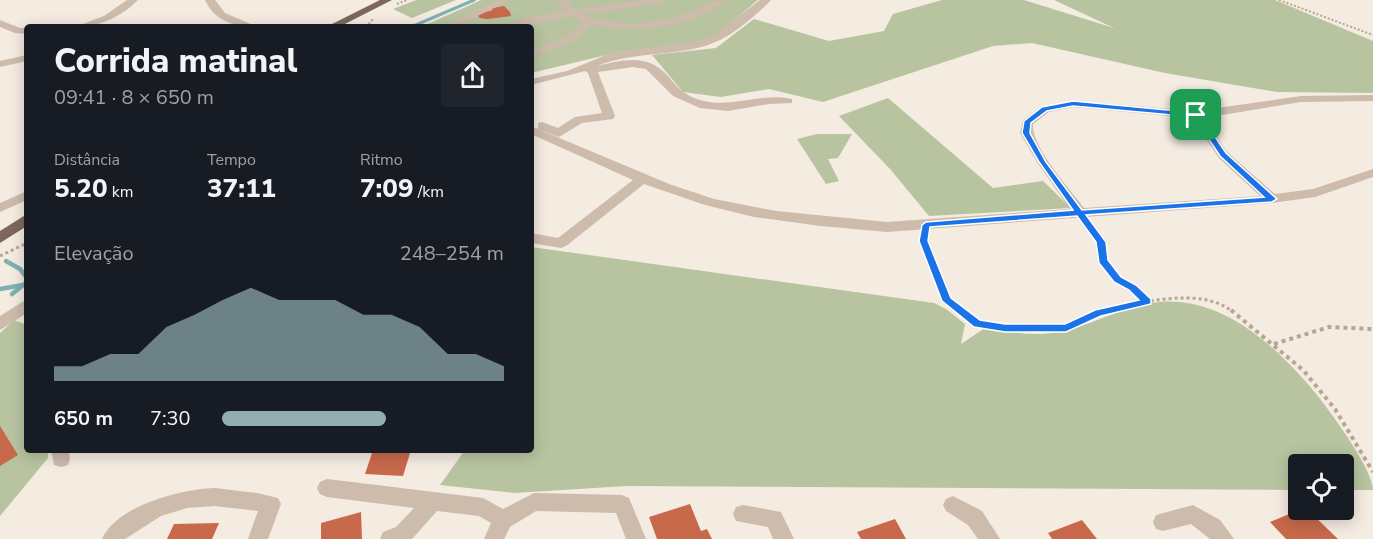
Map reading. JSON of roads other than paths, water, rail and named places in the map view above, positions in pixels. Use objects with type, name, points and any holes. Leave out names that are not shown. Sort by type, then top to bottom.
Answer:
[{"type":"main road","points":[[335,24],[376,0]]},
{"type":"main road","points":[[336,24],[387,0]]},
{"type":"main road","points":[[0,231],[24,214]]},
{"type":"main road","points":[[0,238],[24,221]]},
{"type":"street","points":[[89,24],[107,18],[133,0]]},
{"type":"street","points":[[210,0],[221,16],[244,24]]},
{"type":"street","points":[[454,24],[506,0]]},
{"type":"street","points":[[561,0],[573,12],[590,21],[616,24],[661,24],[722,0]]},
{"type":"street","points":[[514,24],[573,12],[661,0]]},
{"type":"street","points":[[570,73],[611,56],[698,44],[717,38],[766,0]]},
{"type":"street","points":[[534,52],[570,40],[590,21]]},
{"type":"street","points":[[0,23],[24,31]]},
{"type":"street","points":[[0,64],[24,59]]},
{"type":"street","points":[[534,81],[570,73],[639,63],[654,69],[673,91],[682,97],[719,107],[743,106],[767,99],[788,101]]},
{"type":"street","points":[[534,122],[559,133],[579,120],[609,116],[592,70]]},
{"type":"street","points":[[1080,213],[1043,162],[1026,133],[1027,123],[1045,109],[1073,104],[1196,115],[1301,99],[1373,98]]},
{"type":"street","points":[[1196,115],[1223,155],[1272,199]]},
{"type":"street","points":[[534,131],[643,179],[692,197],[746,210],[838,224],[887,227],[1272,199],[1315,193],[1373,173]]},
{"type":"street","points":[[534,238],[561,243],[643,179]]},
{"type":"street","points":[[0,208],[24,196]]},
{"type":"street","points":[[0,324],[23,310]]},
{"type":"street","points":[[327,488],[483,507],[503,520]]},
{"type":"street","points":[[112,539],[115,534],[161,506],[195,497],[237,498],[271,504],[258,539]]},
{"type":"street","points":[[390,539],[403,534],[434,500]]},
{"type":"street","points":[[494,539],[503,520],[534,502],[622,504],[636,539]]},
{"type":"street","points":[[953,505],[975,518],[990,539]]},
{"type":"street","points":[[742,514],[774,519],[784,539]]},
{"type":"street","points":[[1164,522],[1193,514],[1213,526],[1224,539]]},
{"type":"waterway","points":[[418,24],[474,0]]},
{"type":"waterway","points":[[6,261],[24,274]]},
{"type":"waterway","points":[[12,294],[24,284]]},
{"type":"waterway","points":[[0,289],[23,285]]}]
